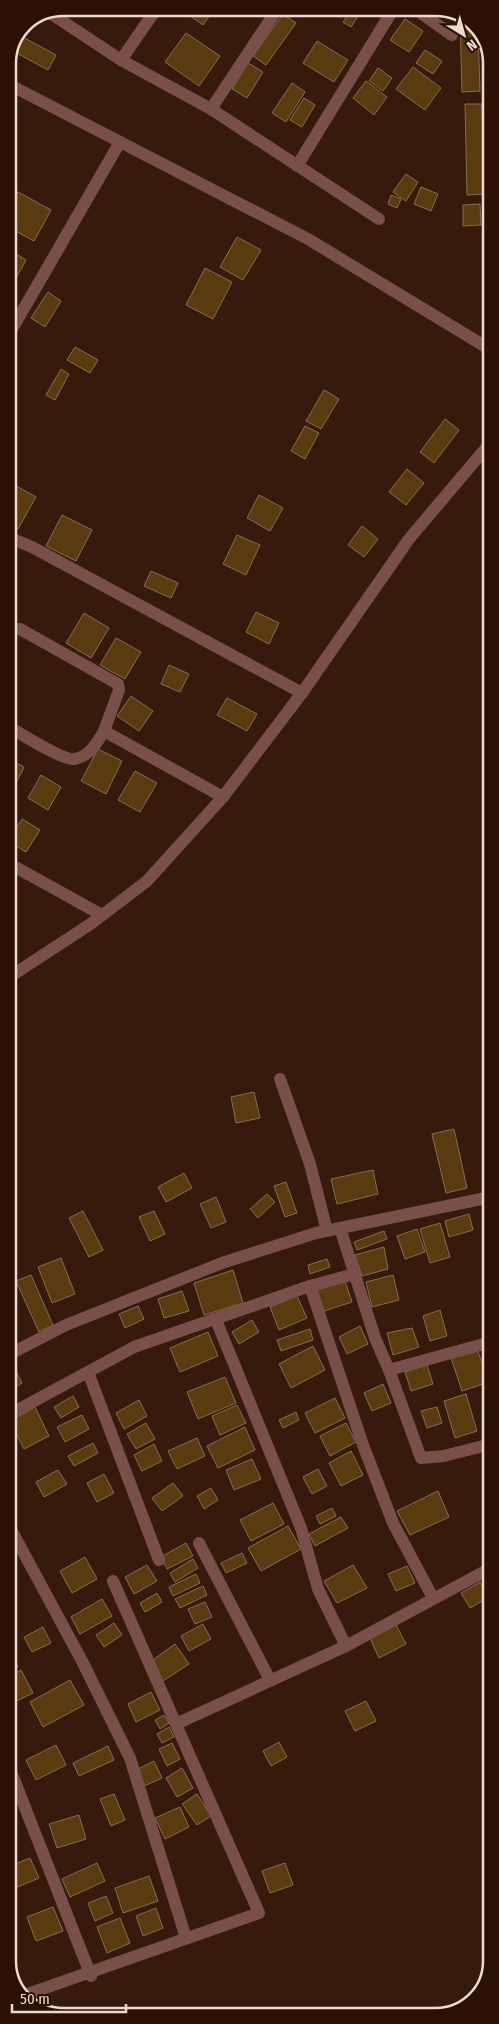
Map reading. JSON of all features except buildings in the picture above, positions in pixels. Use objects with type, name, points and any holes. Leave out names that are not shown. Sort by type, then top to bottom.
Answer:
[{"type":"street","points":[[121,60],[152,16]]},
{"type":"street","points":[[211,109],[273,16]]},
{"type":"street","points":[[297,166],[389,16]]},
{"type":"street","points":[[425,16],[452,35]]},
{"type":"street","points":[[56,17],[121,60],[211,109],[379,219]]},
{"type":"street","points":[[16,88],[308,239],[483,345]]},
{"type":"street","points":[[16,322],[120,142]]},
{"type":"street","points":[[16,973],[102,915],[147,881],[224,797],[302,693],[409,539],[483,451]]},
{"type":"street","points":[[16,540],[32,547],[302,693]]},
{"type":"street","points":[[16,629],[20,629],[118,684],[119,690],[104,731],[92,749],[84,756],[72,760],[61,756],[16,731]]},
{"type":"street","points":[[104,731],[224,797]]},
{"type":"street","points":[[16,867],[102,915]]},
{"type":"street","points":[[280,1079],[310,1164],[327,1231]]},
{"type":"street","points":[[16,1351],[66,1325],[222,1263],[327,1231],[483,1199]]},
{"type":"street","points":[[340,1228],[376,1338],[421,1458],[444,1456],[483,1446]]},
{"type":"street","points":[[16,1411],[134,1348],[310,1286],[355,1274]]},
{"type":"street","points":[[310,1286],[363,1446],[393,1523],[433,1598]]},
{"type":"street","points":[[216,1320],[301,1528],[318,1589],[346,1646]]},
{"type":"street","points":[[389,1370],[483,1344]]},
{"type":"street","points":[[88,1372],[159,1560]]},
{"type":"street","points":[[16,1539],[82,1661],[130,1758],[186,1938]]},
{"type":"street","points":[[199,1543],[270,1680]]},
{"type":"street","points":[[176,1724],[346,1646],[483,1572]]},
{"type":"street","points":[[30,1993],[91,1974],[259,1913],[113,1581]]},
{"type":"street","points":[[16,1784],[91,1974]]}]
